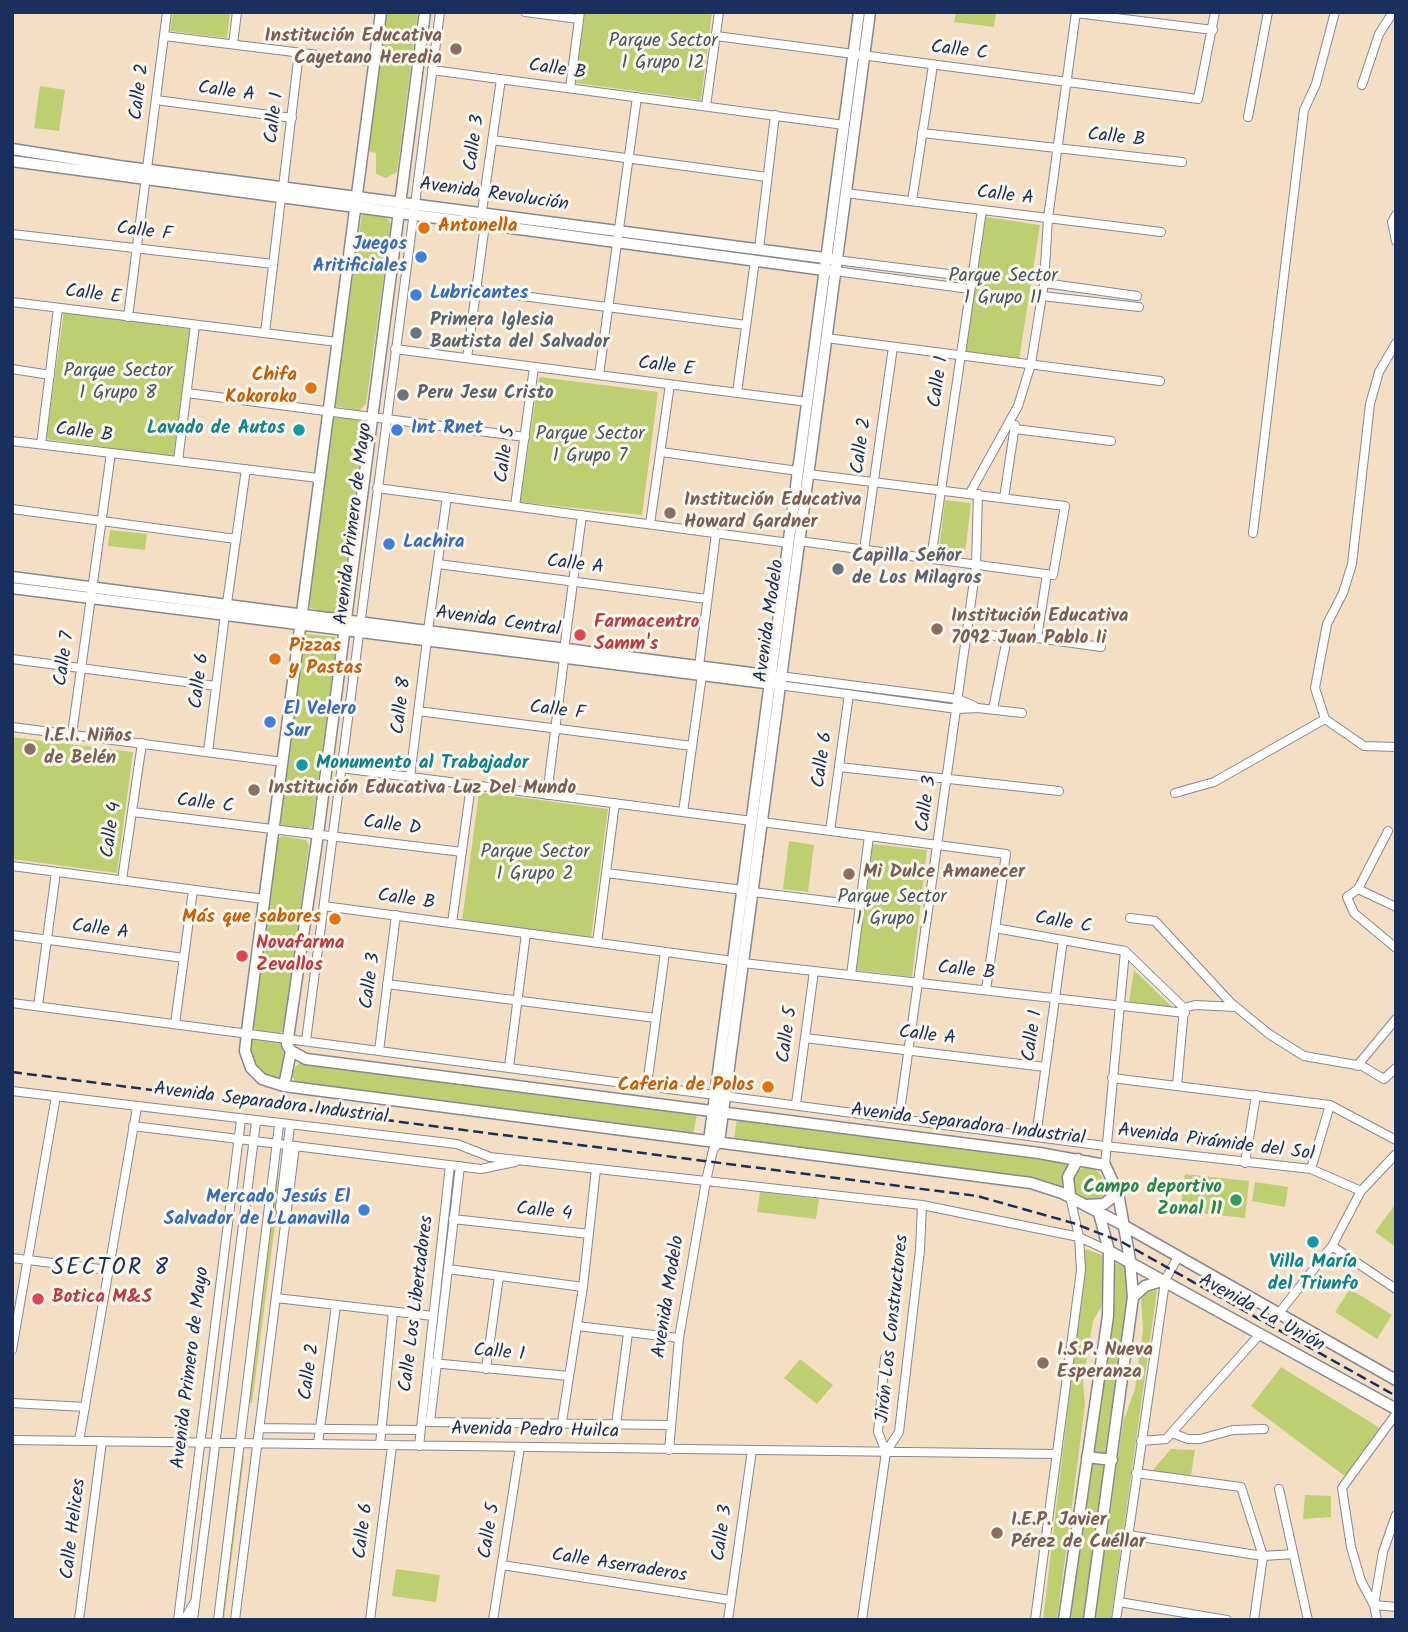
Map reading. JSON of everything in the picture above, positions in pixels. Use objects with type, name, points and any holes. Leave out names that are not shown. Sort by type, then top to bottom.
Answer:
[{"type":"main road","points":[[246,1034],[381,12]]},
{"type":"main road","name":"Avenida Primero de Mayo","points":[[286,1039],[318,834],[425,12]]},
{"type":"main road","name":"Avenida Modelo","points":[[803,472],[808,402],[845,193],[859,55],[859,12]]},
{"type":"main road","name":"Avenida Modelo","points":[[714,1144],[803,472],[826,338],[844,125],[870,12]]},
{"type":"main road","name":"Avenida Revolución","points":[[12,149],[146,175]]},
{"type":"main road","name":"Avenida Revolución","points":[[12,161],[282,192],[357,202],[413,215],[618,236],[831,265]]},
{"type":"main road","name":"Avenida Revolución","points":[[357,202],[399,201],[482,211],[618,236]]},
{"type":"main road","name":"Avenida Central","points":[[12,577],[91,592]]},
{"type":"main road","name":"Avenida Central","points":[[12,588],[91,592],[226,608],[775,680]]},
{"type":"main road","name":"Avenida Separadora Industrial","points":[[246,1034],[246,1051],[251,1068],[262,1079],[284,1086],[714,1144],[1031,1182],[1070,1196],[1124,1225]]},
{"type":"main road","points":[[286,1039],[291,1051]]},
{"type":"main road","name":"Avenida Separadora Industrial","points":[[284,1086],[291,1051],[306,1059],[1078,1159],[1105,1165],[1118,1193],[1124,1225]]},
{"type":"main road","points":[[1070,1196],[1068,1177],[1078,1159]]},
{"type":"main road","points":[[1085,1205],[1104,1204],[1118,1193]]},
{"type":"main road","points":[[1064,1620],[1108,1315],[1109,1251],[1099,1213]]},
{"type":"main road","points":[[1089,1620],[1133,1297],[1124,1225]]},
{"type":"main road","name":"Avenida La Unión","points":[[1124,1225],[1396,1380]]},
{"type":"main road","name":"Avenida La Unión","points":[[1109,1251],[1166,1280],[1396,1412]]},
{"type":"main road","points":[[1133,1297],[1145,1286],[1166,1280]]},
{"type":"main road","points":[[1087,1457],[1112,1460]]},
{"type":"street","name":"Calle 2","points":[[146,175],[167,12]]},
{"type":"street","points":[[233,44],[237,12]]},
{"type":"street","name":"Avenida Primero de Mayo","points":[[306,1041],[440,12]]},
{"type":"street","points":[[525,12],[580,16],[570,88]]},
{"type":"street","points":[[706,106],[719,12]]},
{"type":"street","points":[[974,494],[1018,406],[1031,365],[1044,284],[1048,218],[1076,13],[1213,30],[1215,12]]},
{"type":"street","points":[[1248,117],[1268,12]]},
{"type":"street","points":[[1253,533],[1304,110],[1316,84],[1335,12]]},
{"type":"street","points":[[1362,85],[1379,34],[1393,12]]},
{"type":"street","name":"Calle C","points":[[716,36],[1198,99],[1213,30]]},
{"type":"street","points":[[164,36],[375,62]]},
{"type":"street","name":"Calle 1","points":[[282,192],[299,52]]},
{"type":"street","points":[[912,201],[933,65]]},
{"type":"street","name":"Calle B","points":[[432,70],[844,125]]},
{"type":"street","name":"Calle 3","points":[[482,211],[501,79]]},
{"type":"street","points":[[599,375],[638,97]]},
{"type":"street","name":"Calle A","points":[[156,100],[292,118]]},
{"type":"street","points":[[737,393],[775,115]]},
{"type":"street","name":"Calle B","points":[[922,133],[1182,162]]},
{"type":"street","points":[[492,140],[768,177]]},
{"type":"street","points":[[128,317],[146,175]]},
{"type":"street","points":[[265,333],[282,192]]},
{"type":"street","name":"Calle A","points":[[845,193],[1161,232]]},
{"type":"street","name":"Calle 1","points":[[931,559],[982,210]]},
{"type":"street","points":[[1396,215],[1392,222],[1396,242]]},
{"type":"street","points":[[467,358],[485,224]]},
{"type":"street","name":"Calle F","points":[[12,234],[273,264]]},
{"type":"street","name":"Avenida Revolución","points":[[831,265],[972,277]]},
{"type":"street","name":"Avenida Revolución","points":[[831,265],[970,289]]},
{"type":"street","points":[[1044,284],[1136,296]]},
{"type":"street","points":[[476,290],[746,325]]},
{"type":"street","points":[[1042,296],[1139,306]]},
{"type":"street","name":"Calle E","points":[[12,302],[337,342]]},
{"type":"street","points":[[41,444],[58,308]]},
{"type":"street","points":[[178,461],[195,325]]},
{"type":"street","points":[[826,338],[1160,381]]},
{"type":"street","points":[[1396,343],[1379,372],[1370,404],[1352,564],[1343,593],[1327,624],[1319,654],[1315,688],[1325,719],[1357,742],[1371,747],[1396,747]]},
{"type":"street","name":"Calle 2","points":[[864,550],[893,347]]},
{"type":"street","name":"Calle E","points":[[396,349],[808,402]]},
{"type":"street","name":"Calle 5","points":[[516,506],[534,366]]},
{"type":"street","points":[[12,369],[50,375]]},
{"type":"street","points":[[650,524],[670,384]]},
{"type":"street","points":[[187,393],[525,437]]},
{"type":"street","points":[[1004,498],[1018,406]]},
{"type":"street","points":[[1015,429],[1111,441]]},
{"type":"street","name":"Calle B","points":[[12,441],[318,478]]},
{"type":"street","points":[[377,488],[1053,575],[1065,506],[873,483],[661,452]]},
{"type":"street","points":[[91,592],[111,453]]},
{"type":"street","points":[[226,608],[246,469]]},
{"type":"street","name":"Calle 3","points":[[899,1118],[976,566],[974,494]]},
{"type":"street","points":[[428,635],[447,497]]},
{"type":"street","points":[[12,509],[236,539]]},
{"type":"street","points":[[547,795],[582,515]]},
{"type":"street","points":[[683,812],[716,533]]},
{"type":"street","name":"Calle A","points":[[438,564],[708,600]]},
{"type":"street","points":[[1037,638],[1047,574]]},
{"type":"street","name":"Calle 7","points":[[72,734],[91,592]]},
{"type":"street","name":"Calle 6","points":[[208,752],[226,608]]},
{"type":"street","points":[[967,631],[1007,638],[1037,638],[1101,647]]},
{"type":"street","name":"Calle 8","points":[[410,777],[428,635]]},
{"type":"street","points":[[993,709],[1007,638]]},
{"type":"street","points":[[12,659],[216,686]]},
{"type":"street","name":"Avenida Central","points":[[775,680],[849,694],[957,709],[978,708],[1022,713]]},
{"type":"street","name":"Avenida Central","points":[[775,680],[958,699],[978,708]]},
{"type":"street","name":"Calle 6","points":[[830,831],[849,694]]},
{"type":"street","name":"Calle F","points":[[418,711],[692,746]]},
{"type":"street","points":[[1175,793],[1214,782],[1325,719]]},
{"type":"street","points":[[12,727],[283,762]]},
{"type":"street","name":"Calle 4","points":[[122,880],[142,743]]},
{"type":"street","points":[[839,767],[947,781],[1059,791]]},
{"type":"street","points":[[341,768],[1006,854],[986,990]]},
{"type":"street","points":[[453,923],[471,785]]},
{"type":"street","points":[[597,943],[615,803]]},
{"type":"street","name":"Calle C","points":[[132,812],[318,834]]},
{"type":"street","points":[[1388,831],[1358,889],[1350,892],[1347,901],[1354,913],[1396,948]]},
{"type":"street","name":"Calle D","points":[[318,834],[462,852]]},
{"type":"street","points":[[851,975],[869,836]]},
{"type":"street","points":[[12,866],[264,899]]},
{"type":"street","points":[[37,1006],[56,872]]},
{"type":"street","points":[[606,873],[859,905]]},
{"type":"street","points":[[1358,889],[1396,907]]},
{"type":"street","points":[[175,1024],[193,890]]},
{"type":"street","name":"Calle B","points":[[324,906],[738,962],[1055,998],[1184,1010],[1195,1005],[1236,1007]]},
{"type":"street","name":"Calle 3","points":[[379,1051],[396,915]]},
{"type":"street","points":[[1130,918],[1155,921],[1236,1007],[1269,1034],[1304,1056],[1357,1066],[1384,1079],[1396,1068]]},
{"type":"street","name":"Calle C","points":[[995,928],[1125,951]]},
{"type":"street","points":[[509,1067],[526,933]]},
{"type":"street","name":"Calle A","points":[[12,935],[184,958]]},
{"type":"street","name":"Calle 1","points":[[1036,1137],[1063,940]]},
{"type":"street","points":[[1105,1165],[1125,951]]},
{"type":"street","points":[[1125,951],[1184,1010],[1178,1086]]},
{"type":"street","points":[[647,1085],[665,952]]},
{"type":"street","name":"Calle 5","points":[[796,1104],[814,971]]},
{"type":"street","points":[[387,984],[656,1018]]},
{"type":"street","name":"Avenida Separadora Industrial","points":[[12,1003],[1105,1146]]},
{"type":"street","points":[[1357,1066],[1396,1019]]},
{"type":"street","name":"Calle A","points":[[805,1038],[1045,1067]]},
{"type":"street","points":[[1112,1078],[1330,1105],[1396,1140]]},
{"type":"street","name":"Avenida Separadora Industrial","points":[[12,1091],[241,1121],[457,1144],[490,1157],[922,1205],[1079,1237],[1109,1251]]},
{"type":"street","points":[[1245,1163],[1256,1095]]},
{"type":"street","points":[[12,1350],[56,1096]]},
{"type":"street","points":[[1311,1170],[1330,1105]]},
{"type":"street","points":[[79,1441],[137,1107]]},
{"type":"street","name":"Avenida Primero de Mayo","points":[[178,1620],[241,1121]]},
{"type":"street","name":"Avenida Primero de Mayo","points":[[193,1620],[256,1122]]},
{"type":"street","points":[[218,1620],[279,1125]]},
{"type":"street","name":"Avenida Separadora Industrial","points":[[133,1126],[481,1169],[524,1161]]},
{"type":"street","points":[[235,1620],[285,1225],[290,1126]]},
{"type":"street","name":"Avenida Modelo","points":[[669,1450],[679,1338],[714,1144]]},
{"type":"street","name":"Avenida Pirámide del Sol","points":[[1105,1146],[1311,1170],[1361,1191]]},
{"type":"street","points":[[1279,1312],[1332,1246],[1361,1191],[1396,1154]]},
{"type":"street","name":"Calle Los Libertadores","points":[[432,1364],[433,1316],[450,1165]]},
{"type":"street","name":"Calle Los Libertadores","points":[[419,1446],[460,1166]]},
{"type":"street","points":[[562,1422],[583,1287],[596,1169]]},
{"type":"street","points":[[1035,1620],[1081,1270],[1079,1237],[1070,1196]]},
{"type":"street","name":"Jirón Los Constructores","points":[[862,1620],[886,1452],[899,1432],[920,1250],[922,1205]]},
{"type":"street","name":"Calle 4","points":[[453,1219],[589,1234]]},
{"type":"street","points":[[1332,1246],[1356,1265],[1396,1289]]},
{"type":"street","points":[[1116,1620],[1166,1280],[1178,1257]]},
{"type":"street","points":[[12,1258],[108,1270]]},
{"type":"street","points":[[447,1269],[583,1287]]},
{"type":"street","points":[[486,1369],[499,1276]]},
{"type":"street","points":[[276,1298],[433,1316]]},
{"type":"street","name":"Calle 2","points":[[318,1444],[336,1305]]},
{"type":"street","points":[[380,1445],[393,1312]]},
{"type":"street","points":[[577,1326],[679,1338]]},
{"type":"street","points":[[616,1425],[628,1333]]},
{"type":"street","points":[[1141,1441],[1160,1441],[1172,1433],[1260,1334]]},
{"type":"street","points":[[885,1358],[878,1432],[886,1452]]},
{"type":"street","name":"Calle 1","points":[[432,1364],[569,1376]]},
{"type":"street","points":[[12,1404],[85,1407]]},
{"type":"street","points":[[1377,1620],[1374,1605],[1361,1580],[1351,1547],[1342,1488],[1396,1412]]},
{"type":"street","points":[[259,1427],[380,1430],[423,1425],[562,1422],[670,1425]]},
{"type":"street","points":[[1172,1433],[1188,1439],[1200,1439],[1233,1430],[1264,1429]]},
{"type":"street","name":"Avenida Pedro Huilca","points":[[12,1440],[1057,1454]]},
{"type":"street","name":"Calle Helices","points":[[79,1620],[102,1441]]},
{"type":"street","name":"Calle 6","points":[[370,1620],[392,1446]]},
{"type":"street","name":"Calle 5","points":[[494,1620],[520,1447]]},
{"type":"street","name":"Calle 3","points":[[727,1620],[752,1450]]},
{"type":"street","points":[[1136,1473],[1241,1487],[1263,1556],[1254,1620]]},
{"type":"street","points":[[1279,1489],[1308,1620]]},
{"type":"street","points":[[1374,1605],[1383,1552],[1396,1516]]},
{"type":"street","points":[[1128,1535],[1263,1556],[1293,1554]]},
{"type":"street","name":"Calle Aserraderos","points":[[502,1565],[730,1600]]},
{"type":"street","points":[[184,1620],[196,1600]]},
{"type":"street","points":[[1118,1602],[1227,1620]]},
{"type":"street","points":[[1374,1605],[1396,1608]]},
{"type":"green space","points":[[173,12],[230,12],[227,38],[170,31]]},
{"type":"green space","points":[[384,12],[418,12],[397,172],[386,178],[376,174],[376,153],[368,151]]},
{"type":"green space","name":"Parque Sector 1 Grupo 12","points":[[585,12],[712,12],[701,100],[576,83]]},
{"type":"green space","points":[[956,12],[996,12],[994,27],[954,22]]},
{"type":"green space","points":[[40,86],[65,90],[59,131],[34,128]]},
{"type":"green space","points":[[362,214],[387,217],[391,224],[366,404],[359,411],[334,406]]},
{"type":"green space","name":"Parque Sector 1 Grupo 11","points":[[986,217],[1040,225],[1019,360],[965,352]]},
{"type":"green space","name":"Parque Sector 1 Grupo 8","points":[[64,311],[190,329],[174,457],[46,439]]},
{"type":"green space","name":"Parque Sector 1 Grupo 7","points":[[539,377],[658,392],[642,515],[520,502]]},
{"type":"green space","points":[[336,417],[359,420],[364,427],[341,606],[336,613],[331,614],[308,607],[332,419]]},
{"type":"green space","points":[[945,500],[971,503],[965,554],[939,551]]},
{"type":"green space","points":[[110,530],[147,534],[145,550],[108,546]]},
{"type":"green space","points":[[304,635],[335,637],[337,642],[312,826],[307,831],[283,827],[279,821]]},
{"type":"green space","points":[[12,737],[133,752],[117,873],[12,859]]},
{"type":"green space","name":"Parque Sector 1 Grupo 2","points":[[479,792],[608,809],[591,938],[462,921]]},
{"type":"green space","points":[[283,836],[306,840],[309,845],[284,1030],[278,1034],[256,1031],[252,1023],[277,839]]},
{"type":"green space","points":[[789,841],[814,845],[808,892],[783,889]]},
{"type":"green space","name":"Parque Sector 1 Grupo 1","points":[[872,844],[927,850],[912,977],[856,970]]},
{"type":"green space","points":[[1134,970],[1174,1009],[1129,1002]]},
{"type":"green space","points":[[248,1036],[285,1040],[287,1053],[282,1083],[272,1082],[252,1065]]},
{"type":"green space","points":[[300,1062],[697,1114],[693,1135],[387,1095],[295,1082],[291,1072]]},
{"type":"green space","points":[[737,1118],[1068,1163],[1061,1189],[1037,1179],[1005,1174],[734,1140]]},
{"type":"green space","points":[[279,1157],[276,1217],[252,1403],[246,1403]]},
{"type":"green space","points":[[1084,1167],[1095,1169],[1101,1175],[1109,1195],[1090,1201],[1076,1196],[1071,1182],[1076,1172]]},
{"type":"green space","points":[[1185,1174],[1249,1181],[1245,1218],[1180,1211]]},
{"type":"green space","points":[[1255,1182],[1288,1187],[1285,1207],[1252,1201]]},
{"type":"green space","points":[[760,1192],[819,1199],[816,1219],[757,1212]]},
{"type":"green space","points":[[1396,1203],[1396,1247],[1375,1232]]},
{"type":"green space","points":[[1086,1249],[1102,1255],[1107,1277],[1101,1307],[1093,1321],[1083,1380],[1085,1405],[1057,1620],[1043,1620],[1084,1272],[1083,1254]]},
{"type":"green space","points":[[1115,1263],[1132,1268],[1085,1620],[1065,1620]]},
{"type":"green space","points":[[1350,1289],[1392,1315],[1377,1339],[1335,1312]]},
{"type":"green space","points":[[1157,1290],[1111,1620],[1095,1620],[1123,1422],[1135,1389],[1143,1330],[1141,1299],[1146,1292]]},
{"type":"green space","points":[[800,1359],[833,1385],[817,1404],[784,1378]]},
{"type":"green space","points":[[1281,1367],[1380,1428],[1346,1477],[1251,1406]]},
{"type":"green space","points":[[1171,1449],[1195,1450],[1191,1475],[1152,1471]]},
{"type":"green space","points":[[240,1457],[244,1457],[224,1620],[220,1620]]},
{"type":"green space","points":[[1305,1495],[1331,1496],[1331,1517],[1303,1519]]},
{"type":"green space","points":[[396,1569],[440,1575],[436,1602],[392,1596]]},
{"type":"railway","points":[[12,1072],[977,1196],[1073,1223],[1122,1242],[1396,1396]]},
{"type":"place","name":"Institución Educativa Cayetano Heredia","points":[[456,49]]},
{"type":"place","name":"Antonella","points":[[424,228]]},
{"type":"place","name":"Juegos Aritificiales","points":[[421,257]]},
{"type":"place","name":"Lubricantes","points":[[416,295]]},
{"type":"place","name":"Primera Iglesia Bautista del Salvador","points":[[416,333]]},
{"type":"place","name":"Chifa Kokoroko","points":[[311,388]]},
{"type":"place","name":"Peru Jesu Cristo","points":[[403,395]]},
{"type":"place","name":"Lavado de Autos","points":[[299,430]]},
{"type":"place","name":"Int Rnet","points":[[397,430]]},
{"type":"place","name":"Institución Educativa Howard Gardner","points":[[670,513]]},
{"type":"place","name":"Lachira","points":[[389,544]]},
{"type":"place","name":"Capilla Señor de Los Milagros","points":[[838,569]]},
{"type":"place","name":"Institución Educativa 7092 Juan Pablo Ii","points":[[937,629]]},
{"type":"place","name":"Farmacentro Samm's","points":[[580,635]]},
{"type":"place","name":"Pizzas y Pastas","points":[[275,659]]},
{"type":"place","name":"El Velero Sur","points":[[270,722]]},
{"type":"place","name":"I.E.I. Niños de Belén","points":[[30,749]]},
{"type":"place","name":"Monumento al Trabajador","points":[[302,765]]},
{"type":"place","name":"Institución Educativa Luz Del Mundo","points":[[254,790]]},
{"type":"place","name":"Mi Dulce Amanecer","points":[[849,874]]},
{"type":"place","name":"Más que sabores","points":[[335,919]]},
{"type":"place","name":"Novafarma Zevallos","points":[[242,956]]},
{"type":"place","name":"Caferia de Polos","points":[[768,1087]]},
{"type":"place","name":"Campo deportivo Zonal 11","points":[[1236,1200]]},
{"type":"place","name":"Mercado Jesús El Salvador de LLanavilla","points":[[364,1210]]},
{"type":"place","name":"Villa María del Triunfo","points":[[1313,1242]]},
{"type":"place","name":"Botica M&S","points":[[38,1299]]},
{"type":"place","name":"I.S.P. Nueva Esperanza","points":[[1043,1363]]},
{"type":"place","name":"I.E.P. Javier Pérez de Cuéllar","points":[[997,1533]]},
{"type":"district","name":"SECTOR 8","points":[[111,1270]]}]
